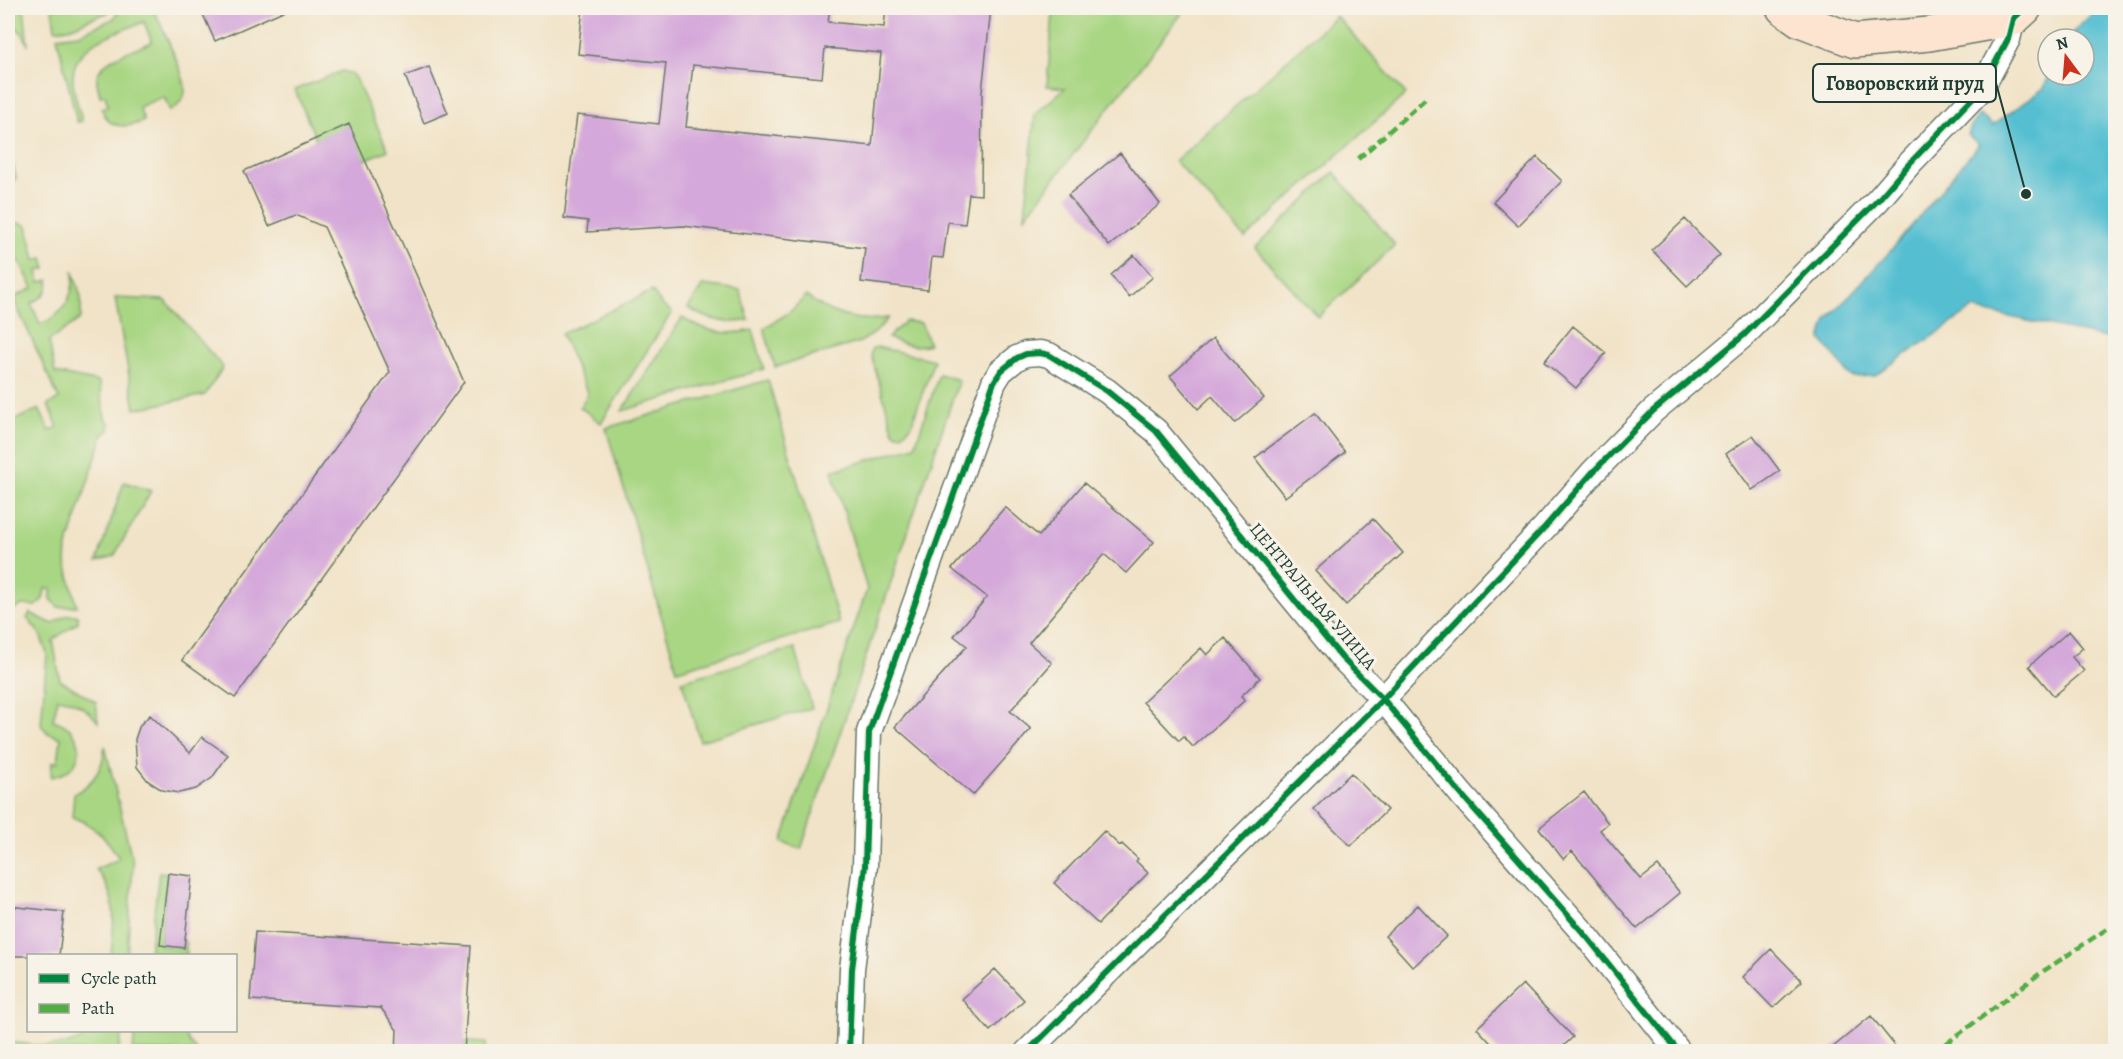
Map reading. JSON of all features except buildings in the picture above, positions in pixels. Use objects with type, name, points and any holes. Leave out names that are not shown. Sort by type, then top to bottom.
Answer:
[{"type":"street","points":[[1783,8],[1800,20],[1855,41],[1929,34],[2019,13]]},
{"type":"street","points":[[1027,1052],[1383,699],[1545,527],[1593,472],[1653,411],[1744,335],[1878,200],[1982,88],[2019,13]]},
{"type":"street","name":"ЦЕНТРАЛЬНАЯ УЛИЦА","points":[[849,1052],[852,969],[866,866],[869,732],[994,382],[1001,371],[1017,358],[1026,354],[1040,353],[1057,359],[1107,391],[1156,431],[1342,658],[1383,699],[1461,794],[1587,937],[1679,1052]]},
{"type":"green space","points":[[8,8],[24,8],[28,46],[23,34],[8,20]]},
{"type":"green space","points":[[52,8],[112,8],[107,13],[72,27],[55,29]]},
{"type":"green space","points":[[118,8],[135,8],[137,12],[145,9],[156,14],[182,74],[185,89],[183,99],[170,111],[164,97],[139,107],[144,121],[131,125],[113,124],[105,115],[102,108],[108,106],[105,95],[100,96],[97,77],[105,64],[112,59],[152,42],[144,22],[97,41],[79,57],[74,67],[73,80],[82,121],[77,122],[57,37],[79,34],[113,19]]},
{"type":"green space","points":[[1062,8],[1186,8],[1025,217],[1035,114],[1065,88],[1047,86],[1053,13]]},
{"type":"green space","points":[[1336,16],[1406,94],[1245,238],[1175,161]]},
{"type":"green space","points":[[342,71],[352,74],[357,82],[388,150],[365,160],[316,139],[295,90]]},
{"type":"green space","points":[[8,144],[16,178],[9,186],[8,184]]},
{"type":"green space","points":[[1334,172],[1395,245],[1318,317],[1255,248]]},
{"type":"green space","points":[[8,223],[21,223],[27,226],[35,260],[43,258],[46,269],[38,271],[40,282],[49,280],[48,288],[42,297],[31,303],[40,324],[55,316],[66,304],[72,288],[73,271],[81,297],[81,318],[49,341],[55,373],[99,382],[105,418],[110,424],[109,430],[103,435],[67,547],[66,563],[77,606],[58,607],[51,599],[51,589],[45,589],[43,599],[36,606],[22,605],[12,610],[8,605],[8,423],[39,409],[50,431],[58,427],[48,405],[59,399],[13,298],[33,288],[13,249],[8,252]]},
{"type":"green space","points":[[703,285],[740,290],[749,320],[733,322],[717,320],[702,316],[688,308]]},
{"type":"green space","points":[[652,291],[662,305],[672,312],[601,423],[580,407],[588,394],[561,334]]},
{"type":"green space","points":[[806,296],[834,313],[844,316],[865,319],[888,318],[875,333],[860,342],[775,367],[764,328],[790,312]]},
{"type":"green space","points":[[115,298],[165,300],[223,367],[205,395],[135,409]]},
{"type":"green space","points":[[682,318],[699,327],[716,332],[734,333],[753,330],[764,369],[622,411]]},
{"type":"green space","points":[[905,321],[921,323],[929,344],[913,346],[888,338]]},
{"type":"green space","points":[[877,347],[934,360],[911,426],[902,434],[896,434],[893,430],[871,355],[872,349]]},
{"type":"green space","points":[[939,374],[959,380],[801,849],[782,842],[867,589],[832,471],[915,446]]},
{"type":"green space","points":[[768,380],[839,623],[677,670],[606,428]]},
{"type":"green space","points":[[124,482],[151,491],[114,556],[97,561]]},
{"type":"green space","points":[[30,613],[53,624],[68,615],[78,616],[78,622],[53,640],[60,680],[96,702],[98,722],[80,706],[58,698],[53,720],[73,732],[78,741],[79,750],[72,767],[51,777],[52,762],[58,762],[61,738],[48,733],[41,725],[47,654],[40,634],[27,618]]},
{"type":"green space","points":[[795,648],[812,708],[700,741],[682,681]]},
{"type":"green space","points":[[105,746],[133,863],[127,954],[111,954],[114,920],[112,900],[96,869],[119,859],[100,833],[72,817],[74,794],[92,780],[102,762]]},
{"type":"green space","points":[[159,872],[168,873],[160,945],[184,948],[185,940],[187,954],[149,954]]},
{"type":"green space","points":[[92,1032],[122,1032],[119,1051],[8,1051],[8,1042],[53,1046],[75,1042]]},
{"type":"green space","points":[[135,1032],[184,1032],[197,1051],[133,1051]]},
{"type":"green space","points":[[464,1042],[486,1043],[485,1051],[464,1052]]},
{"type":"water","points":[[2098,8],[2115,8],[2115,340],[1973,309],[1874,376],[1851,377],[1821,339],[1827,320],[1895,246],[1979,144],[1968,135],[1979,115],[1993,125],[2044,87],[2096,87],[2096,27],[2078,27]]},
{"type":"marked path","points":[[1358,159],[1425,99]]},
{"type":"marked path","points":[[1935,1052],[2042,972],[2116,923]]},
{"type":"cycle path","points":[[1027,1052],[1383,699],[1545,527],[1593,472],[1653,411],[1744,335],[1878,200],[1982,88],[2008,39],[2013,19],[2025,8]]},
{"type":"cycle path","points":[[849,1052],[852,969],[865,866],[869,732],[994,382],[1001,371],[1017,358],[1026,354],[1040,353],[1049,355],[1107,391],[1156,431],[1342,658],[1383,699],[1461,794],[1587,937],[1679,1052]]},
{"type":"place","name":"Говоровский пруд","points":[[2026,194]]}]
